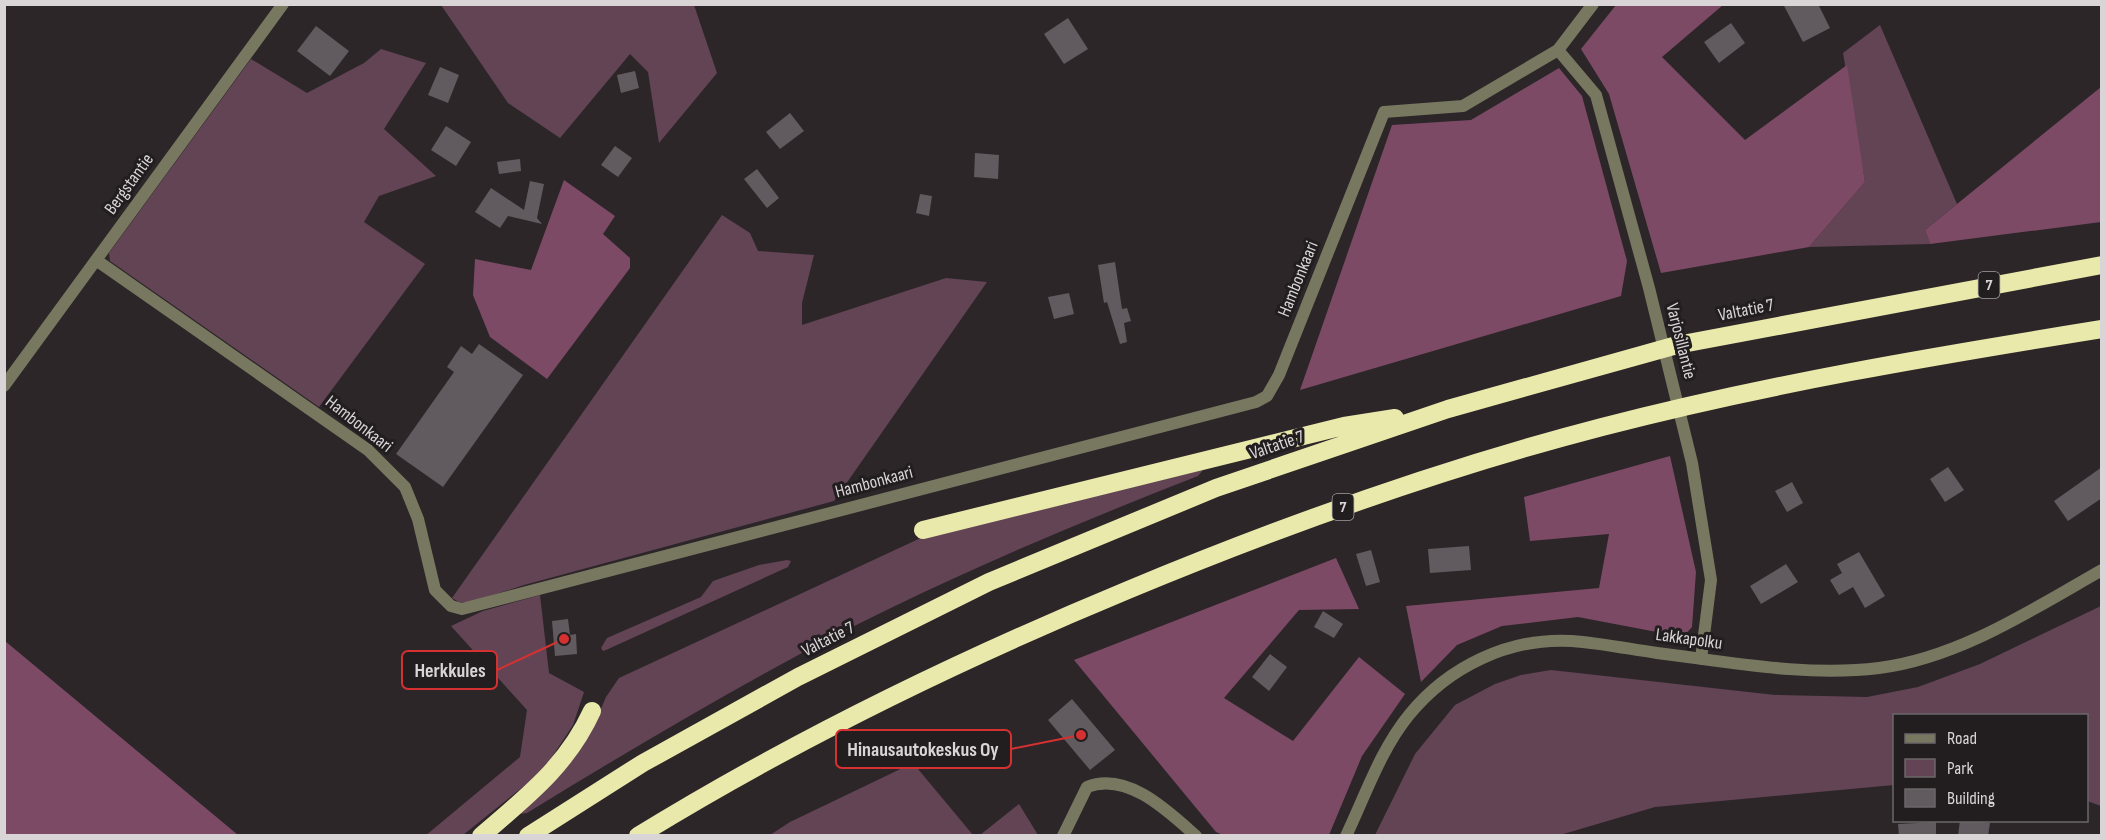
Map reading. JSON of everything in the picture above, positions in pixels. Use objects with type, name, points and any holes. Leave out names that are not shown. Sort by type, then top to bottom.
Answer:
[{"type":"highway","name":"Valtatie 7","points":[[528,836],[643,763],[798,677],[989,582],[1216,488],[1448,409],[1677,345],[1877,305],[2102,265]]},
{"type":"highway","name":"7","points":[[638,836],[829,728],[1004,642],[1228,548],[1418,480],[1601,427],[1794,381],[2102,328]]},
{"type":"highway","points":[[923,530],[1344,426],[1448,409]]},
{"type":"highway","points":[[481,836],[558,766],[580,737],[591,711]]},
{"type":"street","name":"Bergstantie","points":[[4,386],[283,4]]},
{"type":"street","name":"Hambonkaari","points":[[96,260],[368,450],[405,487],[417,519],[435,590],[451,606],[462,609],[1256,402],[1267,396],[1279,375],[1384,112],[1463,106],[1558,50],[1593,4]]},
{"type":"street","name":"Varjosillantie","points":[[1558,50],[1596,95],[1649,288],[1692,463],[1711,580],[1701,659]]},
{"type":"street","name":"Lakkapolku","points":[[1346,836],[1397,732],[1423,699],[1461,668],[1512,647],[1571,641],[1701,659],[1797,669],[1880,668],[1913,662],[1961,645],[2102,570]]},
{"type":"street","points":[[1063,836],[1087,787],[1100,782],[1116,784],[1159,804],[1196,836]]},
{"type":"green space","points":[[441,5],[694,5],[717,73],[659,143],[648,72],[630,54],[560,138],[508,103]]},
{"type":"green space","points":[[1880,25],[1957,204],[1925,230],[1930,244],[1809,247],[1865,182],[1843,53]]},
{"type":"green space","points":[[381,49],[426,63],[384,129],[436,176],[379,196],[364,222],[425,264],[319,407],[110,261],[109,253],[251,59],[307,93],[364,63]]},
{"type":"green space","points":[[722,215],[750,233],[758,251],[814,255],[802,303],[802,325],[946,278],[987,282],[834,501],[524,585],[468,603],[452,598]]},
{"type":"green space","points":[[1203,470],[1198,476],[980,566],[873,616],[738,688],[527,813],[519,814],[592,730],[606,697],[619,678],[925,536]]},
{"type":"green space","points":[[791,561],[788,567],[606,650],[603,651],[601,648],[607,638],[701,597],[713,581],[759,565]]},
{"type":"green space","points":[[540,595],[549,673],[584,692],[573,725],[550,760],[529,782],[463,835],[425,836],[520,757],[527,710],[451,626],[483,611]]},
{"type":"green space","points":[[2101,606],[2101,806],[2088,801],[2088,714],[1893,714],[1893,785],[1655,807],[1560,835],[1375,835],[1415,754],[1455,705],[1495,684],[1521,675],[1551,670],[1775,695],[1867,697],[1918,687],[1980,664]]},
{"type":"green space","points":[[913,763],[973,835],[770,835],[790,822]]},
{"type":"green space","points":[[1019,804],[1038,835],[980,835]]},
{"type":"shaded area","points":[[1616,5],[1723,5],[1662,57],[1745,140],[1847,65],[1865,182],[1809,247],[1661,273],[1609,94],[1581,49]]},
{"type":"shaded area","points":[[1559,68],[1582,96],[1627,261],[1621,296],[1300,390],[1392,125],[1471,120]]},
{"type":"shaded area","points":[[2101,87],[2101,222],[1930,244],[1925,230]]},
{"type":"shaded area","points":[[564,180],[615,216],[603,234],[630,258],[630,268],[547,379],[490,337],[473,295],[475,259],[531,270]]},
{"type":"shaded area","points":[[1670,456],[1696,572],[1692,627],[1683,637],[1578,617],[1502,626],[1457,645],[1421,682],[1406,606],[1599,588],[1609,534],[1530,541],[1524,497]]},
{"type":"shaded area","points":[[1336,558],[1359,609],[1299,610],[1224,698],[1293,741],[1359,657],[1405,694],[1362,756],[1329,835],[1223,835],[1216,832],[1074,660]]},
{"type":"shaded area","points":[[5,641],[238,835],[5,835]]},
{"type":"building","points":[[1783,4],[1818,4],[1830,28],[1803,42]]},
{"type":"building","points":[[1068,18],[1088,49],[1064,64],[1044,34]]},
{"type":"building","points":[[1731,23],[1745,43],[1719,63],[1704,42]]},
{"type":"building","points":[[316,26],[349,51],[330,76],[297,51]]},
{"type":"building","points":[[440,67],[459,75],[448,103],[428,95]]},
{"type":"building","points":[[635,71],[639,88],[621,93],[617,75]]},
{"type":"building","points":[[790,113],[804,131],[780,149],[766,132]]},
{"type":"building","points":[[446,126],[471,142],[456,166],[431,150]]},
{"type":"building","points":[[615,146],[632,158],[618,177],[601,165]]},
{"type":"building","points":[[975,153],[999,155],[998,179],[974,177]]},
{"type":"building","points":[[520,159],[521,171],[499,174],[497,162]]},
{"type":"building","points":[[757,169],[779,198],[767,208],[744,179]]},
{"type":"building","points":[[530,181],[544,184],[537,218],[542,224],[508,216],[500,228],[475,212],[491,188],[524,210]]},
{"type":"building","points":[[920,194],[932,196],[929,216],[916,213]]},
{"type":"building","points":[[1115,262],[1122,309],[1127,308],[1131,321],[1124,323],[1127,342],[1120,344],[1107,302],[1104,303],[1098,265]]},
{"type":"building","points":[[1069,293],[1074,314],[1054,319],[1048,297]]},
{"type":"building","points":[[479,344],[523,375],[443,487],[396,454],[454,372],[447,367],[461,346],[472,354]]},
{"type":"building","points":[[1948,467],[1964,490],[1945,502],[1930,479]]},
{"type":"building","points":[[2102,467],[2102,498],[2068,521],[2054,501]]},
{"type":"building","points":[[1792,482],[1803,503],[1787,512],[1775,491]]},
{"type":"building","points":[[1469,546],[1471,570],[1430,573],[1428,549]]},
{"type":"building","points":[[1371,550],[1380,582],[1366,586],[1356,554]]},
{"type":"building","points":[[1859,552],[1885,596],[1865,608],[1853,587],[1839,595],[1830,580],[1842,573],[1837,564]]},
{"type":"building","points":[[1786,564],[1798,582],[1761,604],[1750,586]]},
{"type":"building","points":[[1323,611],[1343,624],[1334,638],[1314,627]]},
{"type":"building","points":[[568,619],[570,635],[576,634],[577,654],[555,656],[552,621]]},
{"type":"building","points":[[1270,654],[1287,667],[1269,691],[1252,677]]},
{"type":"building","points":[[1072,699],[1115,750],[1090,770],[1048,720]]},
{"type":"building","points":[[1936,822],[1936,836],[1899,836],[1898,824]]},
{"type":"building","points":[[1960,822],[1990,823],[1988,836],[1958,836]]},
{"type":"place","name":"Herkkules","points":[[564,639]]},
{"type":"place","name":"Hinausautokeskus Oy","points":[[1081,735]]}]
